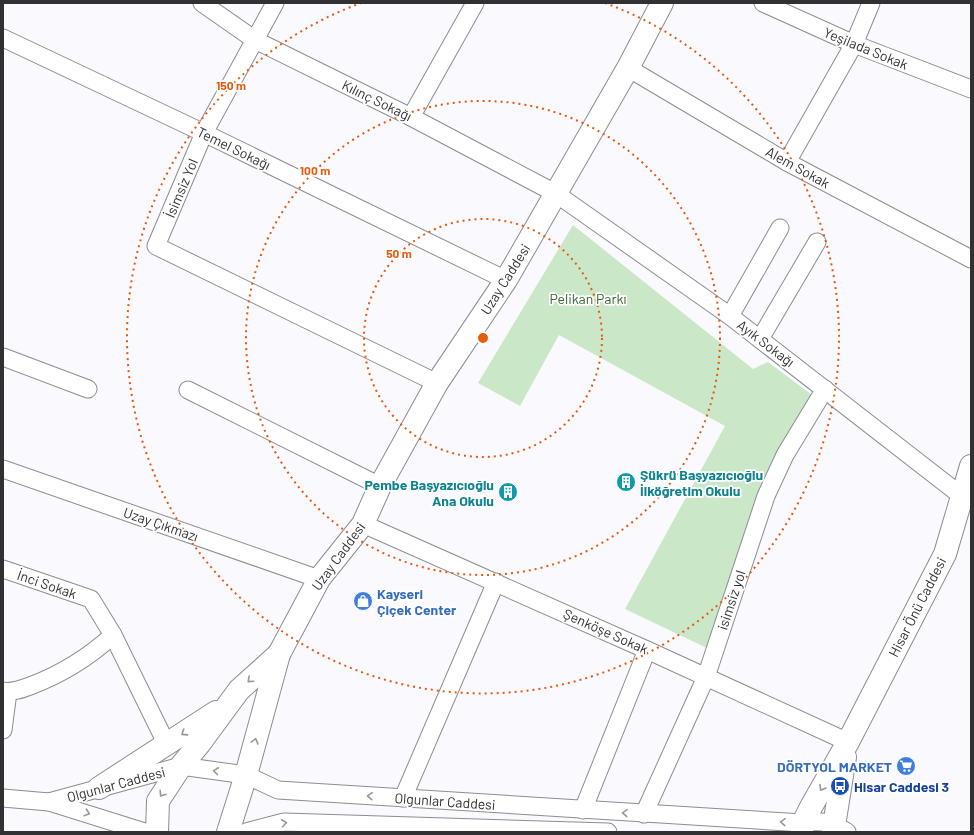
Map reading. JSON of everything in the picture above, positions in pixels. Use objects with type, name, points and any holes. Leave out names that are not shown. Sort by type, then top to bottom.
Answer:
[{"type":"main road","name":"Uzay Caddesi","points":[[228,832],[246,775],[279,654],[319,579],[363,524],[380,486],[438,383],[506,280],[628,68],[662,3]]},
{"type":"main road","name":"Hisar Önü Caddesi","points":[[803,827],[811,806],[848,742],[945,554],[967,498],[971,466]]},
{"type":"main road","name":"Uzay Caddesi","points":[[157,832],[158,801],[181,766],[239,690],[279,654]]},
{"type":"main road","points":[[99,788],[229,704]]},
{"type":"main road","name":"Hisar Önü Caddesi","points":[[838,829],[848,742]]},
{"type":"street","name":"Kılınç Sokağı","points":[[202,3],[255,40],[411,117],[555,193]]},
{"type":"street","name":"İsimsiz Yol","points":[[275,3],[204,133],[156,246],[438,383]]},
{"type":"street","points":[[411,117],[475,3]]},
{"type":"street","name":"Yeşilada Sokak","points":[[764,3],[854,44],[971,89]]},
{"type":"street","points":[[787,162],[854,44],[871,3]]},
{"type":"street","name":"Temel Sokağı","points":[[3,38],[204,133],[506,280]]},
{"type":"street","name":"Alem Sokak","points":[[628,68],[787,162],[971,259]]},
{"type":"street","name":"Ayık Sokağı","points":[[555,193],[730,316],[967,498]]},
{"type":"street","points":[[730,316],[780,228]]},
{"type":"street","points":[[760,339],[817,242]]},
{"type":"street","points":[[3,357],[88,389]]},
{"type":"street","name":"isimsiz yol","points":[[644,814],[706,677],[766,496],[785,455],[825,389]]},
{"type":"street","points":[[188,390],[380,486]]},
{"type":"street","name":"Uzay Çıkmazı","points":[[3,468],[319,579]]},
{"type":"street","name":"Şenköşe Sokak","points":[[363,524],[496,582],[848,742]]},
{"type":"street","name":"İnci Sokak","points":[[3,568],[91,599],[114,635]]},
{"type":"street","points":[[403,798],[496,582]]},
{"type":"street","points":[[3,730],[5,691],[26,687],[60,674],[97,650],[114,635],[167,744]]},
{"type":"street","points":[[584,810],[647,650]]},
{"type":"street","name":"Olgunlar Caddesi","points":[[49,802],[181,766],[246,775],[278,790],[644,814],[803,827],[817,821],[838,829]]},
{"type":"street","name":"Olgunlar Caddesi","points":[[3,798],[49,802],[145,832]]},
{"type":"street","name":"Olgunlar Caddesi","points":[[246,832],[284,822],[608,832]]},
{"type":"green space","name":"Pelikan Parkı","points":[[573,225],[753,369],[768,362],[816,398],[709,649],[625,609],[725,426],[559,335],[520,406],[478,383]]},
{"type":"place","name":"Şükrü Başyazıcıoğlu İlköğretim Okulu","points":[[626,482]]},
{"type":"place","name":"Pembe Başyazıcıoğlu Ana Okulu","points":[[508,492]]},
{"type":"place","name":"Kayseri Çiçek Center","points":[[363,601]]},
{"type":"place","name":"DÖRTYOL MARKET","points":[[906,766]]},
{"type":"place","name":"Hisar Caddesi 3","points":[[840,786]]}]
